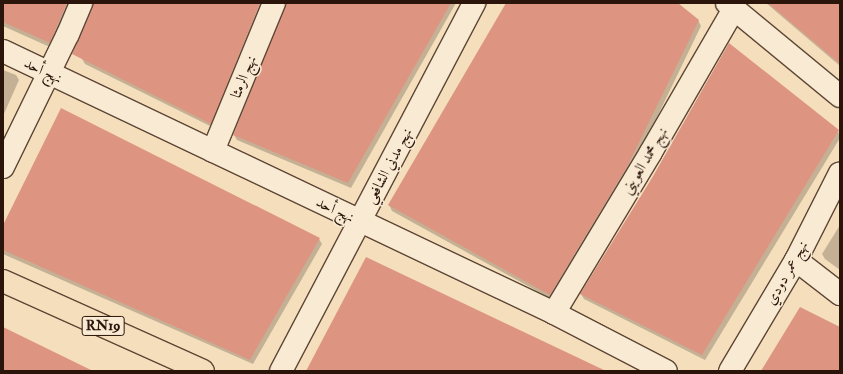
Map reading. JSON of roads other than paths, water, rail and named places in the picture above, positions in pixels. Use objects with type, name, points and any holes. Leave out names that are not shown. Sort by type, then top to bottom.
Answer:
[{"type":"main road","name":"RN19","points":[[3,281],[203,371]]},
{"type":"street","points":[[3,167],[81,3]]},
{"type":"street","name":"نهج الرمثا","points":[[213,151],[274,3]]},
{"type":"street","name":"نهج مدني الشافعي","points":[[281,371],[474,3]]},
{"type":"street","points":[[731,6],[840,96]]},
{"type":"street","name":"نهج محمد العويني","points":[[554,313],[651,152],[731,6]]},
{"type":"street","name":"نهج أحد","points":[[3,51],[554,313],[666,371]]},
{"type":"street","name":"نهج عمر دودي","points":[[730,371],[796,260],[840,173]]},
{"type":"street","points":[[796,260],[840,294]]}]
